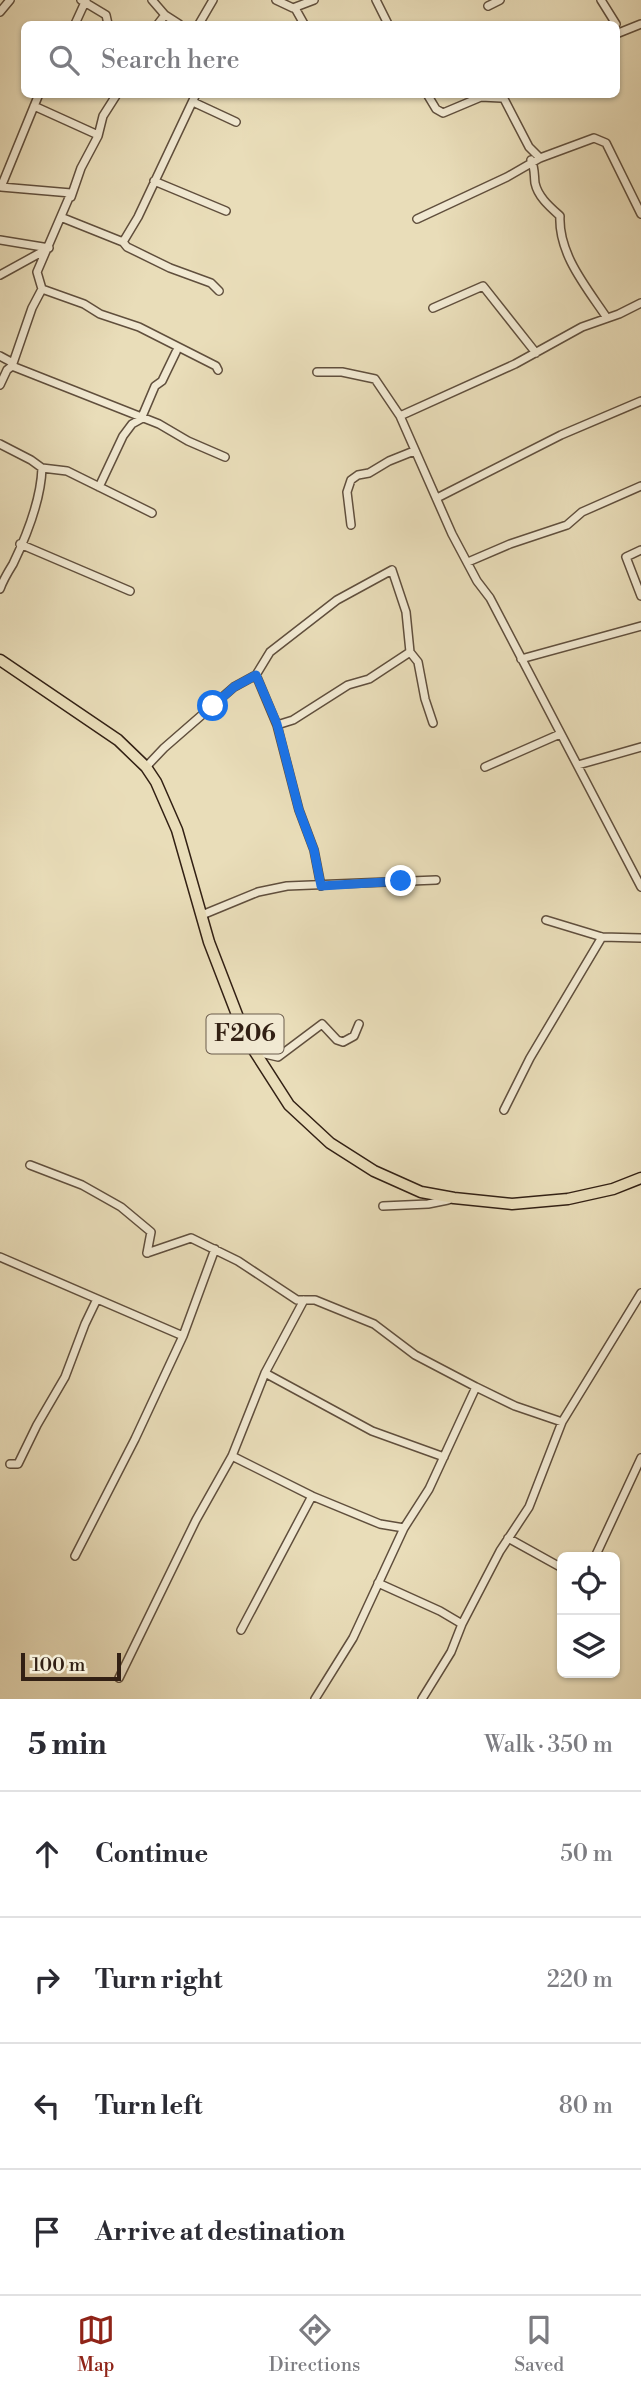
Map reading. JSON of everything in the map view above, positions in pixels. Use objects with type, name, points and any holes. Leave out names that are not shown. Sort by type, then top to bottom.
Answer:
[{"type":"main road","name":"F206","points":[[0,660],[118,740],[146,767],[165,798],[177,830],[209,942],[246,1038],[289,1105],[330,1143],[386,1176],[421,1192],[454,1198],[512,1204],[568,1199],[613,1189],[641,1178]]},
{"type":"street","points":[[0,12],[10,0]]},
{"type":"street","points":[[152,0],[174,21]]},
{"type":"street","points":[[201,21],[213,0]]},
{"type":"street","points":[[276,0],[295,8],[302,21]]},
{"type":"street","points":[[295,8],[314,0]]},
{"type":"street","points":[[376,0],[386,21]]},
{"type":"street","points":[[488,6],[500,0]]},
{"type":"street","points":[[601,0],[613,21]]},
{"type":"street","points":[[76,21],[84,1],[106,15],[107,21]]},
{"type":"street","points":[[160,21],[165,15]]},
{"type":"street","points":[[620,28],[641,24]]},
{"type":"street","points":[[38,98],[1,187],[71,193]]},
{"type":"street","points":[[0,385],[13,364],[81,168],[98,135],[103,116],[114,98]]},
{"type":"street","points":[[123,242],[194,98],[236,122]]},
{"type":"street","points":[[429,98],[436,109],[443,113],[479,98]]},
{"type":"street","points":[[503,98],[529,147],[541,158]]},
{"type":"street","points":[[34,106],[98,135]]},
{"type":"street","points":[[417,219],[494,184],[541,158],[593,138],[603,140],[641,214]]},
{"type":"street","points":[[531,159],[535,168],[536,186],[544,202],[560,216],[562,241],[573,265],[607,318]]},
{"type":"street","points":[[154,181],[226,211]]},
{"type":"street","points":[[0,188],[71,193]]},
{"type":"street","points":[[40,286],[37,272],[71,193]]},
{"type":"street","points":[[63,218],[123,242],[127,247],[170,268],[211,283],[219,291]]},
{"type":"street","points":[[0,240],[49,248]]},
{"type":"street","points":[[0,275],[49,248]]},
{"type":"street","points":[[40,286],[84,304],[100,314],[139,327],[196,355],[216,366],[218,370]]},
{"type":"street","points":[[433,308],[483,286],[536,353]]},
{"type":"street","points":[[400,416],[536,353],[582,327],[641,303]]},
{"type":"street","points":[[99,487],[123,436],[132,424],[141,419],[155,386],[162,381],[176,352]]},
{"type":"street","points":[[0,356],[141,419],[159,424],[188,441],[225,457]]},
{"type":"street","points":[[317,372],[342,372],[376,379],[400,416],[452,534],[477,581],[490,598],[641,887]]},
{"type":"street","points":[[438,498],[561,435],[641,401]]},
{"type":"street","points":[[0,444],[42,468],[67,471],[152,513]]},
{"type":"street","points":[[351,525],[347,492],[351,480],[414,451]]},
{"type":"street","points":[[0,589],[42,485],[42,468]]},
{"type":"street","points":[[468,562],[510,544],[567,525],[582,512],[641,486]]},
{"type":"street","points":[[20,544],[130,591]]},
{"type":"street","points":[[641,550],[626,557],[641,596]]},
{"type":"street","points":[[146,767],[227,694],[256,675],[270,652],[337,600],[392,570],[406,612],[411,652],[418,662],[433,723]]},
{"type":"street","points":[[521,660],[641,626]]},
{"type":"street","points":[[277,724],[293,720],[348,685],[369,679],[411,652]]},
{"type":"street","points":[[256,675],[277,724],[299,810],[314,850],[321,886]]},
{"type":"street","points":[[485,766],[560,734]]},
{"type":"street","points":[[578,765],[641,747]]},
{"type":"street","points":[[202,915],[258,892],[287,886],[436,880]]},
{"type":"street","points":[[547,920],[602,937],[641,938]]},
{"type":"street","points":[[504,1110],[530,1058],[602,937]]},
{"type":"street","points":[[246,1038],[265,1054],[278,1057],[321,1024],[337,1040],[343,1042],[355,1036],[359,1024]]},
{"type":"street","points":[[30,1165],[82,1185],[121,1207],[151,1232],[146,1253],[191,1238],[238,1261],[297,1300],[315,1300],[374,1324],[415,1355],[476,1387],[515,1406],[562,1422]]},
{"type":"street","points":[[383,1206],[429,1204],[454,1198]]},
{"type":"street","points":[[75,1556],[135,1439],[183,1336],[215,1249]]},
{"type":"street","points":[[0,1257],[183,1336]]},
{"type":"street","points":[[422,1699],[451,1652],[462,1624],[529,1507],[562,1422],[641,1293]]},
{"type":"street","points":[[10,1464],[18,1464],[65,1377],[97,1299]]},
{"type":"street","points":[[119,1678],[196,1520],[232,1456],[265,1373],[304,1300]]},
{"type":"street","points":[[265,1373],[321,1401],[372,1432],[444,1457]]},
{"type":"street","points":[[315,1699],[352,1638],[404,1528],[429,1489],[476,1387]]},
{"type":"street","points":[[232,1456],[312,1496],[380,1524],[404,1528]]},
{"type":"street","points":[[598,1552],[641,1458]]},
{"type":"street","points":[[241,1630],[312,1496]]},
{"type":"street","points":[[509,1538],[557,1565]]},
{"type":"street","points":[[377,1583],[440,1611],[462,1624]]},
{"type":"route","points":[[213,706],[234,687],[256,675],[277,724],[299,810],[314,850],[321,886],[401,881]]}]
